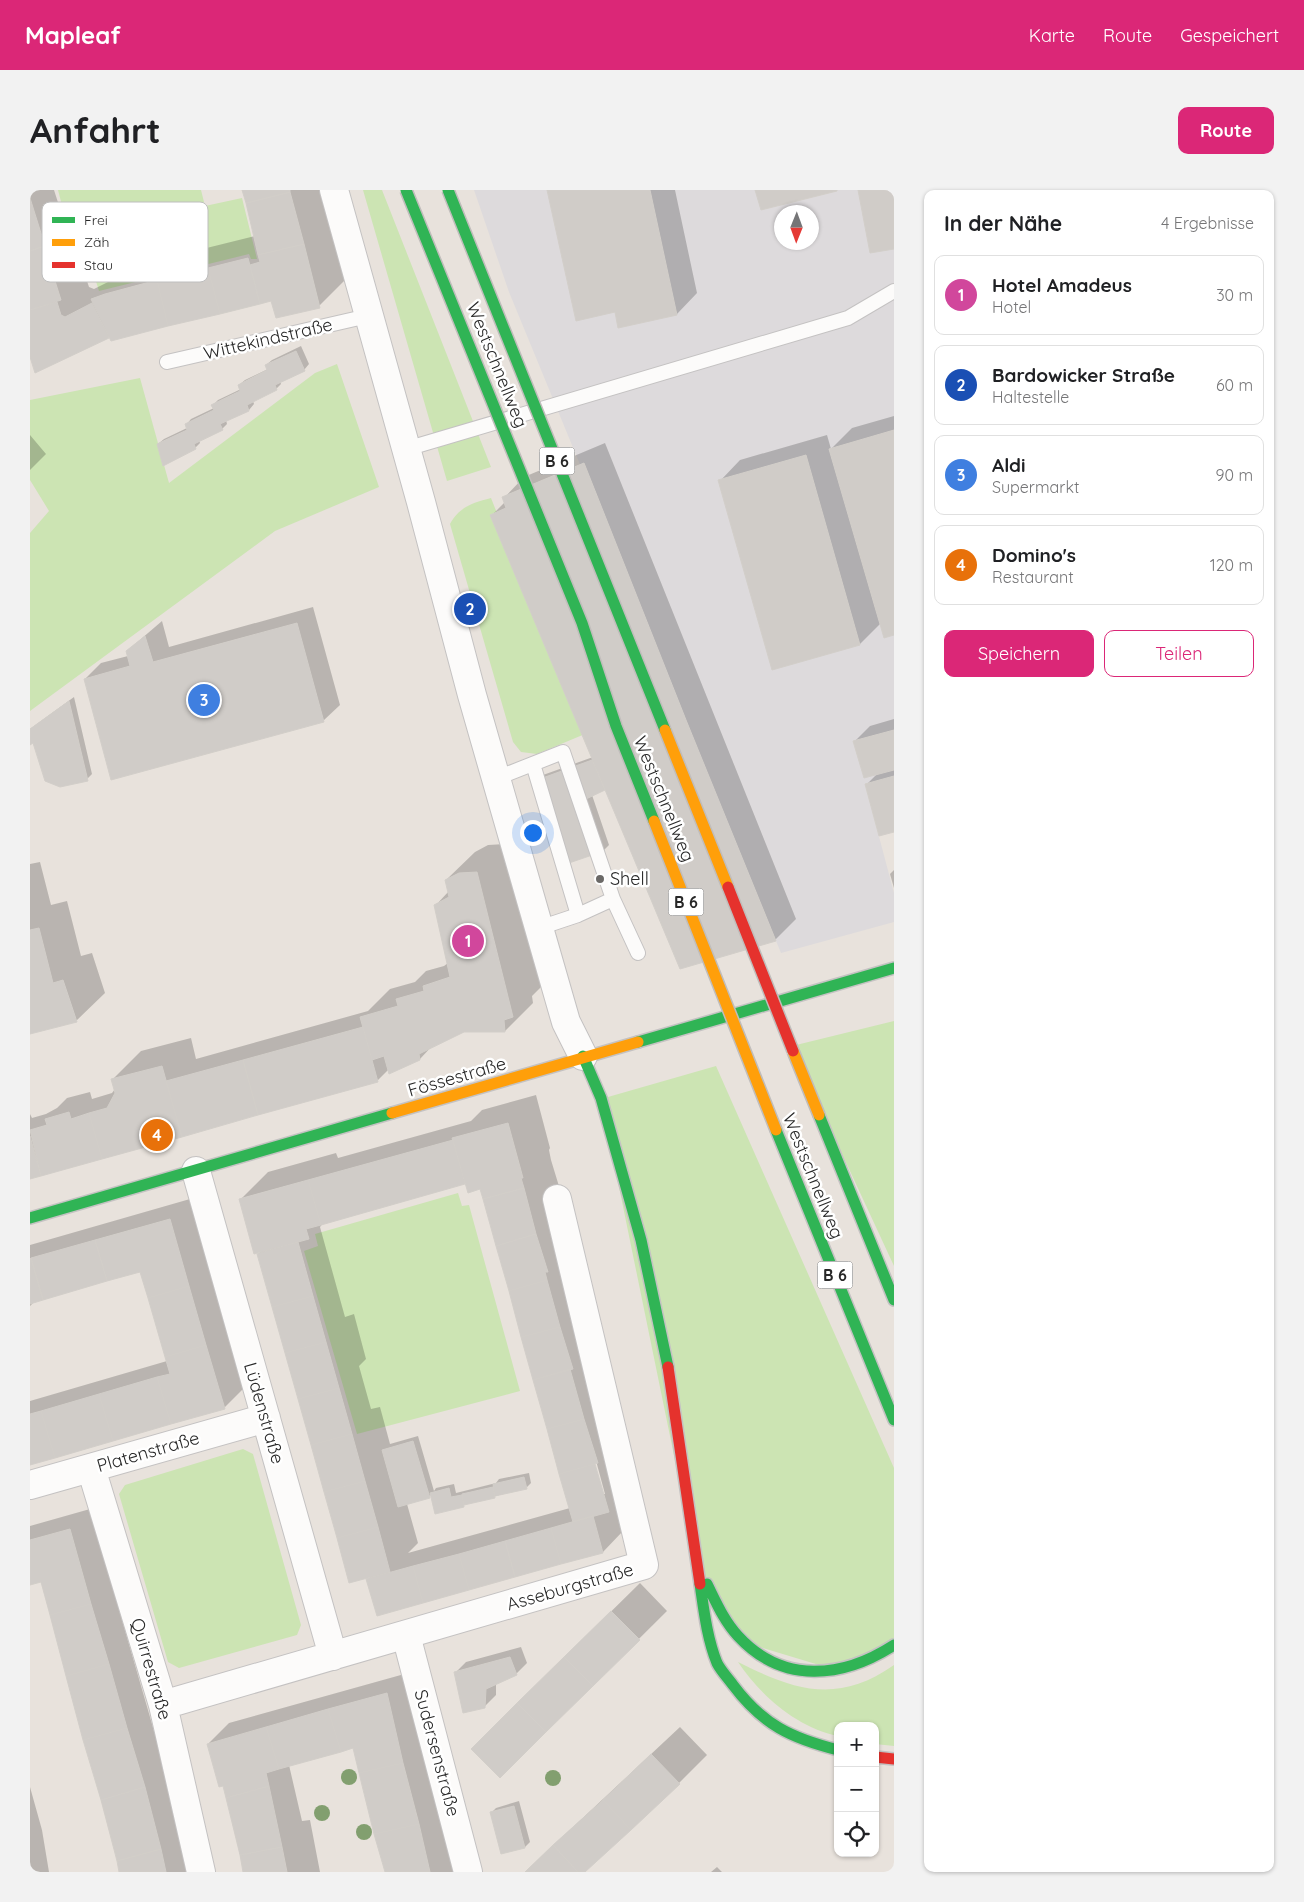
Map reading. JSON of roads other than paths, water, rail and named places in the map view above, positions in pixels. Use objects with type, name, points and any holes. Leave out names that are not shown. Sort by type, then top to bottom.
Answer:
[{"type":"main road","name":"Westschnellweg","points":[[406,190],[582,623],[616,726],[776,1130],[894,1420]]},
{"type":"main road","name":"Westschnellweg","points":[[448,190],[894,1300]]},
{"type":"main road","name":"Fössestraße","points":[[30,1218],[196,1171],[583,1056],[894,968]]},
{"type":"main road","points":[[583,1056],[601,1098],[638,1231],[668,1360],[696,1563],[708,1633],[718,1665],[744,1700],[761,1717],[780,1730],[804,1741],[834,1749]]},
{"type":"main road","points":[[696,1563],[724,1617],[743,1642],[768,1659],[790,1668],[815,1673],[839,1672],[880,1655],[894,1645]]},
{"type":"main road","points":[[879,1757],[894,1759]]},
{"type":"street","points":[[334,190],[472,696],[566,1022],[583,1056]]},
{"type":"street","name":"Lüdenstraße","points":[[196,1171],[333,1656]]},
{"type":"street","name":"Asseburgstraße","points":[[164,1705],[644,1566],[557,1199]]},
{"type":"street","name":"Platenstraße","points":[[30,1485],[266,1418]]},
{"type":"street","name":"Quirrestraße","points":[[91,1468],[164,1705],[201,1872]]},
{"type":"street","name":"Sudersenstraße","points":[[406,1635],[468,1872]]},
{"type":"lane","points":[[406,449],[848,318],[894,291]]},
{"type":"lane","name":"Wittekindstraße","points":[[167,362],[368,316]]},
{"type":"lane","points":[[497,778],[563,752],[613,899],[638,954]]},
{"type":"lane","points":[[532,764],[578,915]]},
{"type":"lane","points":[[539,928],[578,915],[613,899]]},
{"type":"place","name":"Bardowicker Straße","points":[[470,609]]},
{"type":"place","name":"Aldi","points":[[204,700]]},
{"type":"place","name":"Shell","points":[[600,879]]},
{"type":"place","name":"Hotel Amadeus","points":[[468,941]]},
{"type":"place","name":"Domino's","points":[[157,1135]]}]
